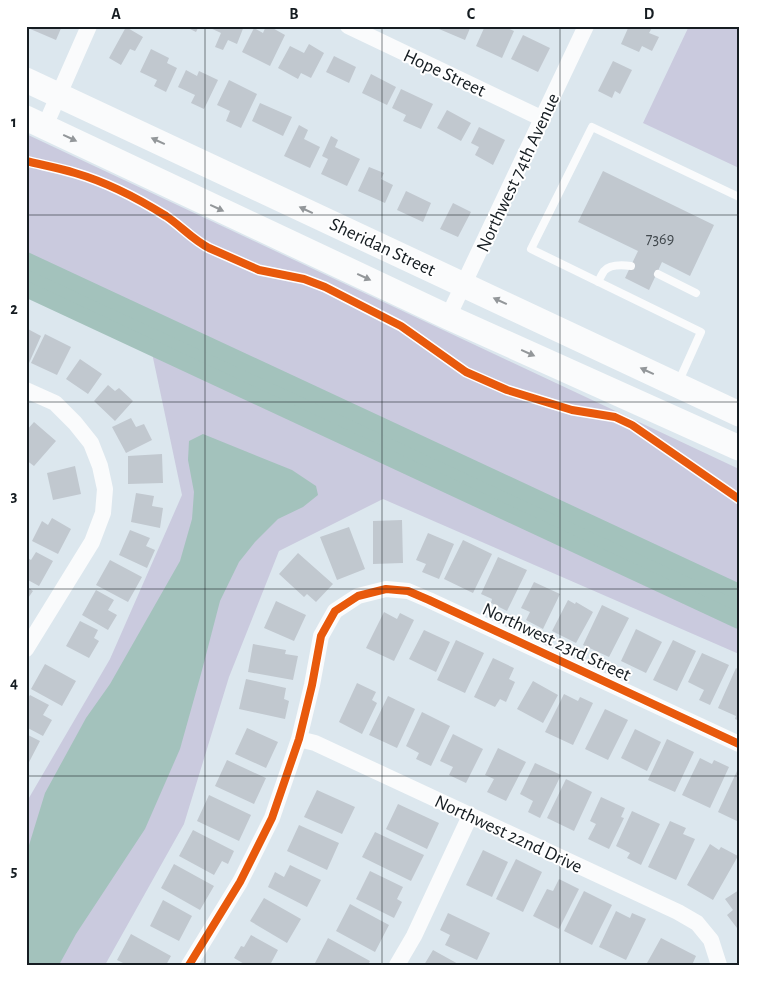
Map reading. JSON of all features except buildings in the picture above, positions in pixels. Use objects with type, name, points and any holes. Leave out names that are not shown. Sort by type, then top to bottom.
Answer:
[{"type":"main road","name":"Sheridan Street","points":[[26,80],[739,414]]},
{"type":"main road","name":"Sheridan Street","points":[[35,122],[448,317],[739,448]]},
{"type":"street","points":[[35,122],[58,94],[90,26]]},
{"type":"street","name":"Hope Street","points":[[348,26],[542,119]]},
{"type":"street","name":"Northwest 74th Avenue","points":[[448,317],[586,26]]},
{"type":"street","points":[[26,390],[55,403],[76,423],[91,444],[100,466],[105,489],[103,513],[92,542],[26,649]]},
{"type":"street","name":"Northwest 23rd Street","points":[[299,739],[321,636],[335,611],[358,596],[386,589],[408,591],[429,600],[739,744]]},
{"type":"street","points":[[189,965],[240,882],[272,818],[299,739]]},
{"type":"street","name":"Northwest 22nd Drive","points":[[299,739],[315,743],[678,912],[696,923],[711,940],[719,965]]},
{"type":"street","points":[[397,965],[414,936],[470,816]]},
{"type":"lane","points":[[677,385],[701,332],[531,249],[592,127],[739,197]]},
{"type":"lane","points":[[598,282],[605,270],[611,266],[632,266]]},
{"type":"lane","points":[[658,274],[696,293]]},
{"type":"shaded area","points":[[689,26],[739,26],[739,168],[643,123]]},
{"type":"shaded area","points":[[26,134],[739,469],[739,654],[383,499],[279,551],[229,677],[184,824],[105,965],[26,965],[26,803],[110,659],[182,495],[152,353],[26,294]]},
{"type":"shaded area","points":[[26,260],[739,592],[739,621],[26,289]]},
{"type":"shaded area","points":[[203,434],[292,470],[316,486],[318,495],[303,507],[278,519],[255,542],[239,562],[220,601],[180,749],[145,829],[76,934],[59,965],[26,965],[26,855],[45,793],[86,718],[110,684],[180,561],[192,519],[194,492],[188,460],[189,441]]},
{"type":"waterway","points":[[26,260],[739,592]]},
{"type":"waterway","points":[[26,289],[739,621]]},
{"type":"cycle path","points":[[26,161],[75,173],[122,192],[166,216],[203,245],[259,270],[304,279],[325,287],[401,326],[466,372],[507,390],[572,410],[615,417],[632,425],[739,499]]},
{"type":"cycle path","points":[[189,965],[240,882],[272,818],[299,739],[321,636],[335,611],[358,596],[386,589],[408,591],[739,744]]}]
